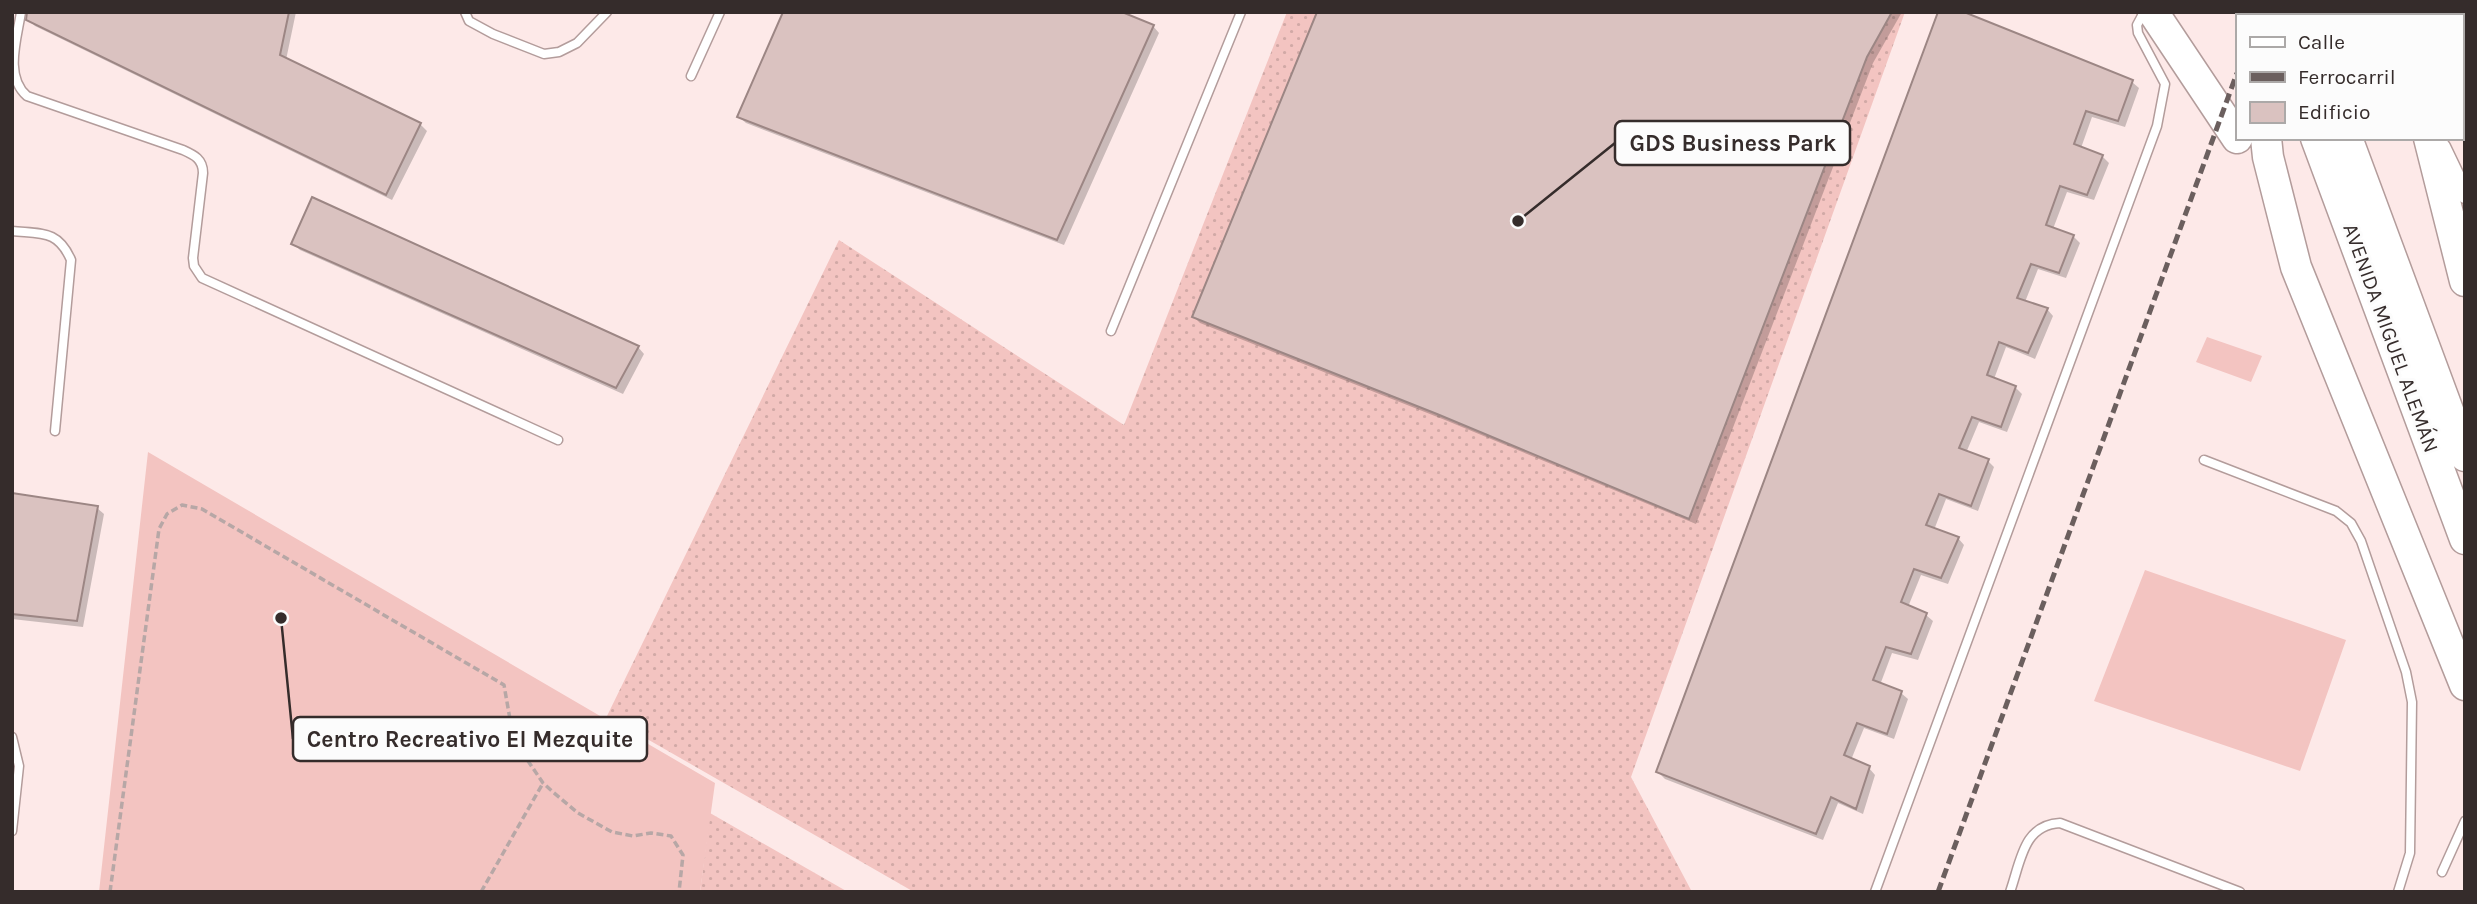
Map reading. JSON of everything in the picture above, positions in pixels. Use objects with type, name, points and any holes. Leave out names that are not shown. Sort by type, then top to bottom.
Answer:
[{"type":"highway","points":[[2153,12],[2236,136]]},
{"type":"highway","points":[[2238,140],[2249,156],[2296,267],[2465,685]]},
{"type":"highway","points":[[2266,140],[2268,157],[2296,267]]},
{"type":"highway","name":"AVENIDA MIGUEL ALEMÁN","points":[[2317,140],[2465,539]]},
{"type":"highway","name":"AVENIDA MIGUEL ALEMÁN","points":[[2348,140],[2465,456]]},
{"type":"highway","points":[[2430,140],[2465,281]]},
{"type":"street","points":[[2438,140],[2465,195]]},
{"type":"lane","points":[[21,12],[13,61],[16,84],[27,96],[183,150],[199,160],[203,173],[193,258],[194,266],[202,278],[558,440]]},
{"type":"lane","points":[[466,12],[469,21],[493,34],[544,54],[559,52],[577,43],[607,12]]},
{"type":"lane","points":[[691,76],[720,12]]},
{"type":"lane","points":[[1111,331],[1241,12]]},
{"type":"lane","points":[[1875,892],[2157,126],[2165,84],[2137,33],[2137,25],[2144,12]]},
{"type":"lane","points":[[12,231],[54,237],[63,244],[71,260],[55,430]]},
{"type":"lane","points":[[2204,460],[2336,511],[2351,523],[2361,541],[2406,672],[2412,702],[2410,853],[2399,892]]},
{"type":"lane","points":[[12,737],[19,766],[12,831]]},
{"type":"lane","points":[[2442,872],[2465,821]]},
{"type":"lane","points":[[2010,892],[2035,830],[2046,824],[2060,823],[2240,892]]},
{"type":"path","points":[[110,892],[159,529],[167,514],[183,505],[202,509],[504,685],[511,725],[526,758],[544,783],[578,813],[611,832],[633,836],[651,833],[671,836],[683,855],[679,892]]},
{"type":"path","points":[[481,892],[544,783]]},
{"type":"shaded area","points":[[1287,12],[1905,12],[1631,777],[1692,892],[914,892],[607,716],[839,240],[1124,425]]},
{"type":"shaded area","points":[[2207,337],[2262,356],[2251,382],[2196,362]]},
{"type":"shaded area","points":[[148,452],[715,783],[700,892],[99,892]]},
{"type":"shaded area","points":[[2145,570],[2346,640],[2300,771],[2094,701]]},
{"type":"shaded area","points":[[710,813],[848,892],[700,892]]},
{"type":"building","points":[[27,12],[289,12],[280,55],[421,123],[386,195],[26,20]]},
{"type":"building","points":[[783,12],[1122,12],[1154,25],[1057,240],[737,117]]},
{"type":"building","points":[[1317,12],[1892,12],[1867,57],[1689,519],[1437,414],[1192,317]]},
{"type":"building","points":[[1938,12],[1964,12],[2133,80],[2118,121],[2086,111],[2074,144],[2103,155],[2087,195],[2060,186],[2046,225],[2074,235],[2059,273],[2031,264],[2017,298],[2048,308],[2028,353],[1999,342],[1987,375],[2016,386],[2001,427],[1972,417],[1959,448],[1989,459],[1971,506],[1939,494],[1926,525],[1959,537],[1941,578],[1914,569],[1901,602],[1927,613],[1911,654],[1886,647],[1873,680],[1902,691],[1887,734],[1857,723],[1844,755],[1870,766],[1856,809],[1831,797],[1816,834],[1656,772]]},
{"type":"building","points":[[312,197],[639,346],[616,388],[291,244]]},
{"type":"building","points":[[12,493],[98,506],[77,621],[12,614]]},
{"type":"railway","points":[[1938,892],[2236,76]]},
{"type":"place","name":"GDS Business Park","points":[[1518,221]]},
{"type":"place","name":"Centro Recreativo El Mezquite","points":[[281,618]]}]
